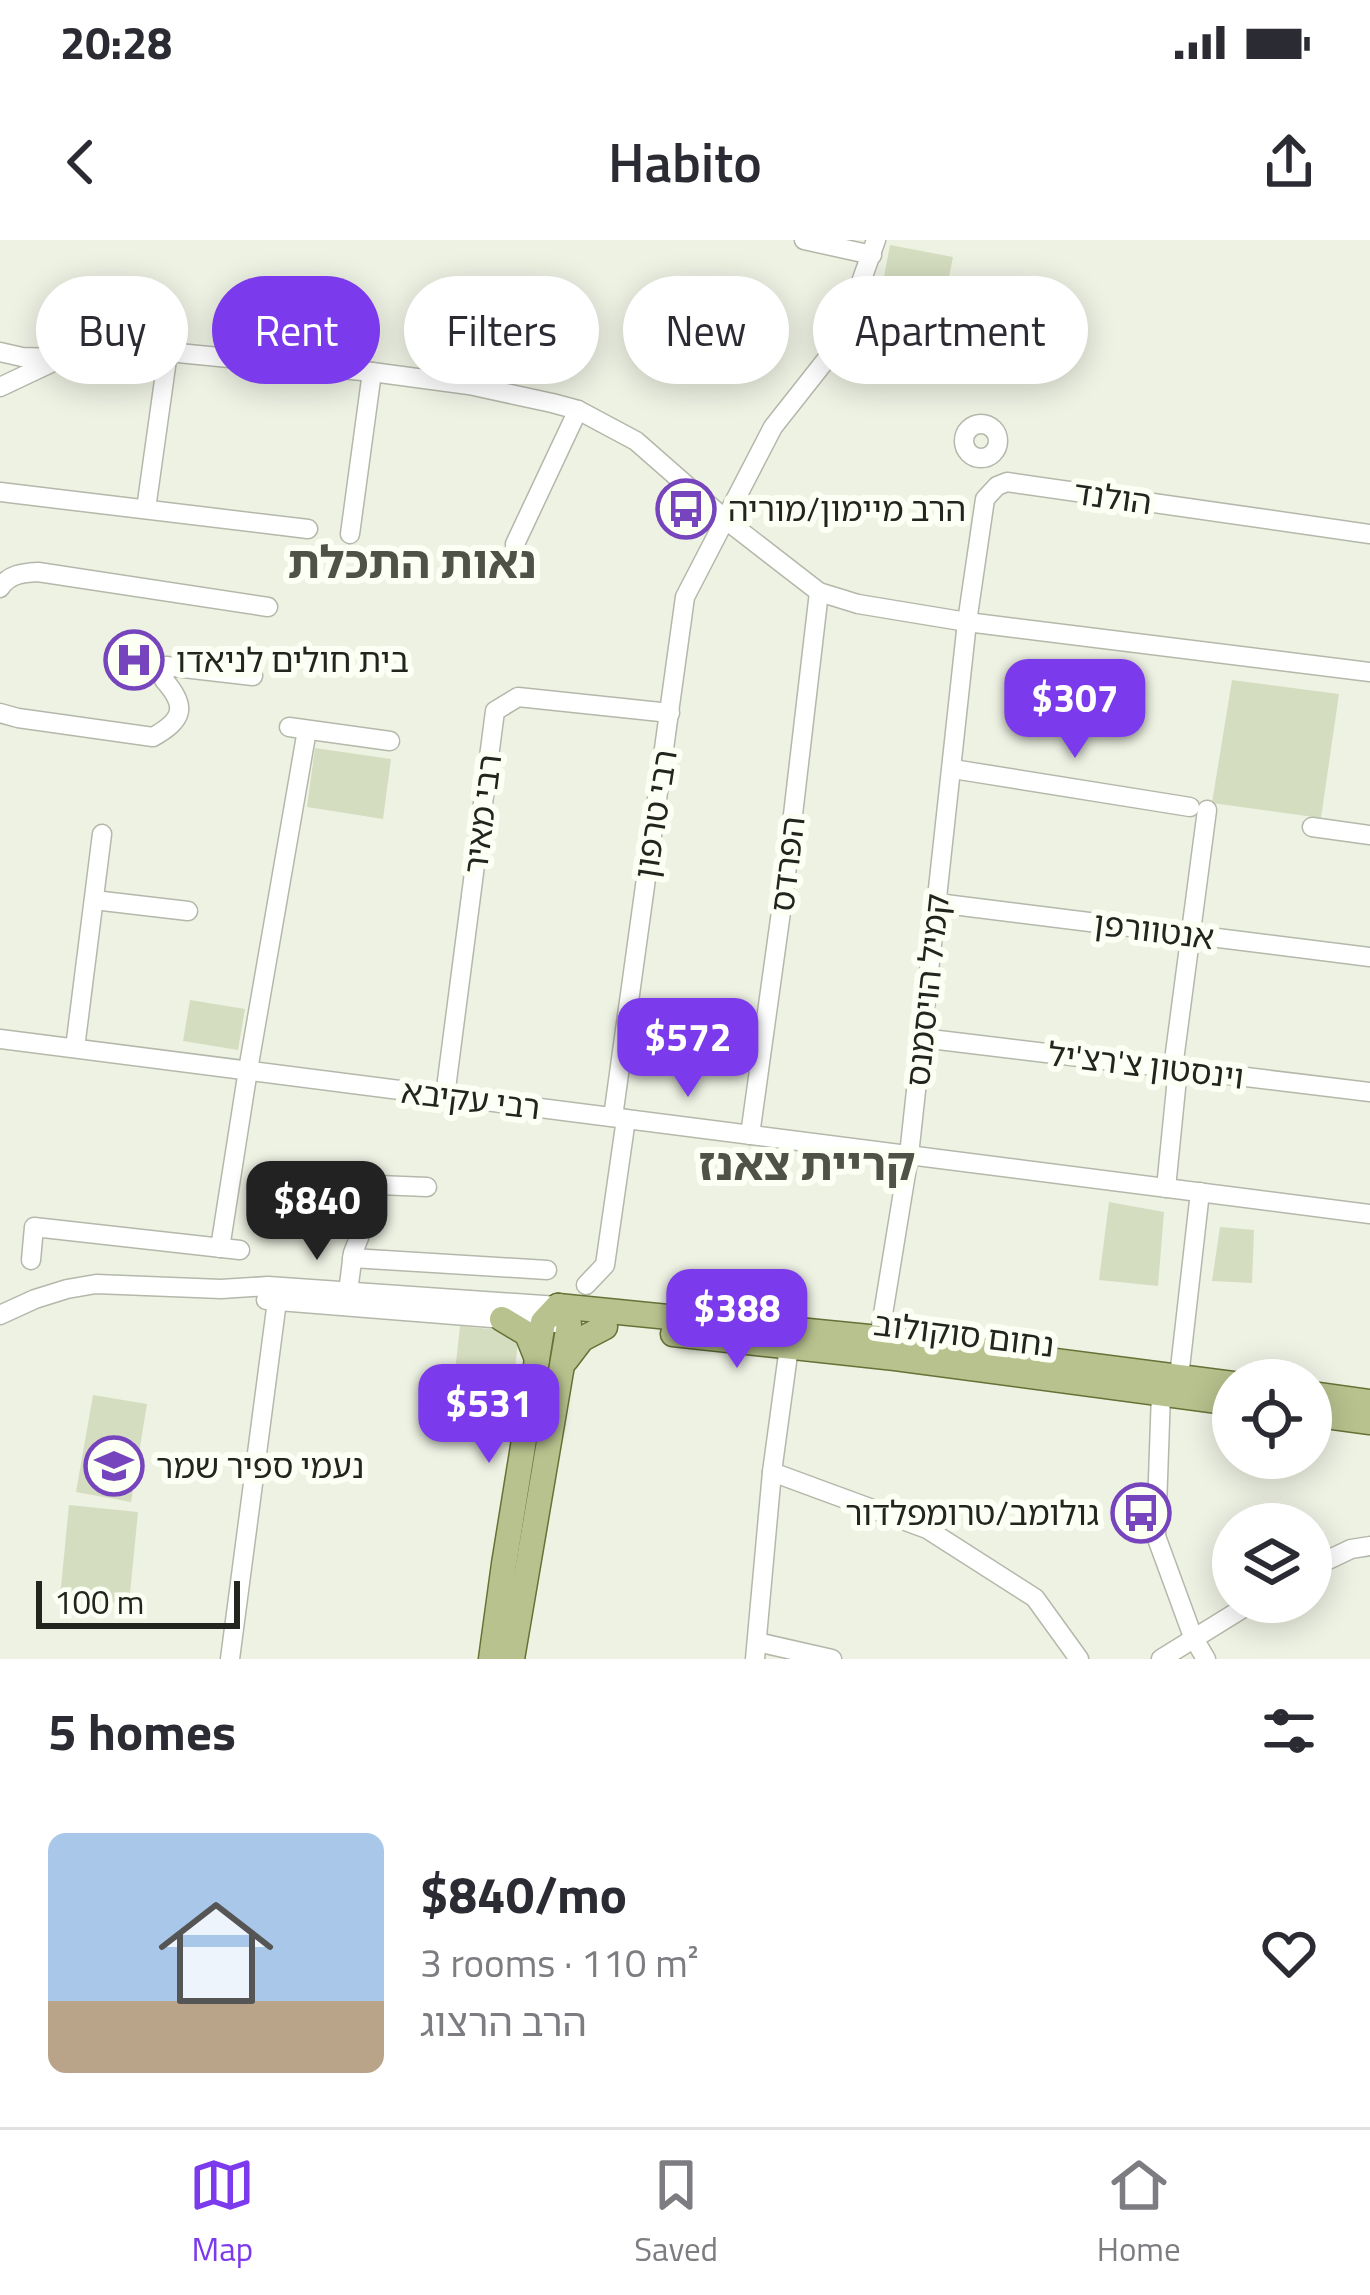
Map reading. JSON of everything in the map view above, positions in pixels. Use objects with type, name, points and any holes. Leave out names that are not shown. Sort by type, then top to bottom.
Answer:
[{"type":"main road","name":"נחום סוקולוב","points":[[557,1317],[605,1327],[789,1346],[878,1347]]},
{"type":"main road","name":"נחום סוקולוב","points":[[557,1317],[878,1347],[1170,1385],[1212,1384]]},
{"type":"main road","points":[[491,1659],[537,1359],[557,1317]]},
{"type":"main road","points":[[557,1317],[563,1367]]},
{"type":"main road","points":[[502,1319],[527,1334],[537,1359]]},
{"type":"main road","points":[[512,1659],[563,1367],[582,1339],[605,1327]]},
{"type":"main road","name":"נחום סוקולוב","points":[[1170,1385],[1212,1397]]},
{"type":"main road","points":[[1332,1397],[1370,1402]]},
{"type":"main road","points":[[1332,1417],[1370,1422]]},
{"type":"street","points":[[804,240],[874,248]]},
{"type":"street","name":"רבי טרפון","points":[[586,1285],[605,1265],[685,597],[773,427],[829,356],[874,248]]},
{"type":"street","points":[[0,353],[36,357]]},
{"type":"street","points":[[0,353],[7,368],[0,387]]},
{"type":"street","points":[[0,387],[36,368]]},
{"type":"street","points":[[380,373],[469,385],[578,410],[636,441],[726,520],[819,592],[858,604],[1370,672]]},
{"type":"street","points":[[146,509],[164,384]]},
{"type":"street","points":[[350,534],[370,384]]},
{"type":"street","points":[[515,544],[578,410]]},
{"type":"street","points":[[967,622],[985,499],[1002,484],[992,454]]},
{"type":"street","name":"הולנד","points":[[1002,484],[1370,534]]},
{"type":"street","points":[[0,492],[308,529]]},
{"type":"street","points":[[1,583],[18,573],[38,572],[268,607]]},
{"type":"street","name":"הפרדס","points":[[751,1135],[819,592]]},
{"type":"street","name":"קמיל הויסמנס","points":[[878,1347],[909,1155],[967,622]]},
{"type":"street","points":[[0,713],[153,736],[178,719],[180,706],[164,680],[166,666],[253,676]]},
{"type":"street","name":"רבי מאיר","points":[[445,1096],[495,710],[518,698],[670,713]]},
{"type":"street","points":[[32,1260],[34,1227],[230,1249],[248,1070],[298,729],[390,741]]},
{"type":"street","points":[[952,769],[1199,808],[1166,1188]]},
{"type":"street","points":[[1312,826],[1370,835]]},
{"type":"street","points":[[75,1048],[102,833]]},
{"type":"street","points":[[94,900],[188,911]]},
{"type":"street","name":"אנטוורפן","points":[[937,903],[1370,958]]},
{"type":"street","name":"וינסטון צ'רצ'יל","points":[[922,1038],[1370,1091]]},
{"type":"street","name":"רבי עקיבא","points":[[0,1039],[1370,1214]]},
{"type":"street","points":[[354,1184],[427,1187]]},
{"type":"street","points":[[348,1292],[352,1258],[379,1186]]},
{"type":"street","points":[[1200,1192],[1170,1385],[1156,1536],[1206,1659]]},
{"type":"street","points":[[352,1258],[548,1270]]},
{"type":"street","points":[[482,1300],[488,1268]]},
{"type":"street","points":[[0,1315],[68,1289],[133,1283],[482,1300],[557,1317]]},
{"type":"street","points":[[221,1289],[277,1301],[502,1319],[557,1317]]},
{"type":"street","points":[[230,1659],[277,1301]]},
{"type":"street","points":[[789,1346],[756,1651],[830,1657]]},
{"type":"street","points":[[772,1472],[927,1529],[1034,1598],[1079,1659]]},
{"type":"street","points":[[1332,1558],[1370,1546]]},
{"type":"street","points":[[1161,1659],[1216,1623]]},
{"type":"green space","points":[[890,245],[953,257],[949,276],[884,276]]},
{"type":"green space","points":[[1232,680],[1339,694],[1321,818],[1212,803]]},
{"type":"green space","points":[[315,748],[391,759],[383,819],[307,807]]},
{"type":"green space","points":[[190,1000],[245,1009],[238,1050],[183,1041]]},
{"type":"green space","points":[[1109,1202],[1164,1212],[1158,1286],[1099,1280]]},
{"type":"green space","points":[[1220,1227],[1254,1230],[1252,1283],[1212,1281]]},
{"type":"green space","points":[[460,1326],[519,1332],[513,1388],[454,1381]]},
{"type":"green space","points":[[93,1395],[147,1404],[131,1502],[76,1492]]},
{"type":"green space","points":[[69,1505],[138,1512],[129,1604],[60,1597]]},
{"type":"place","name":"הרב מיימון/מוריה","points":[[686,509]]},
{"type":"place","name":"בית חולים לניאדו","points":[[134,660]]},
{"type":"place","name":"נעמי ספיר שמר","points":[[114,1466]]},
{"type":"place","name":"גולומב/טרומפלדור","points":[[1141,1513]]},
{"type":"district","name":"נאות התכלת","points":[[412,561]]},
{"type":"district","name":"קריית צאנז","points":[[807,1163]]}]
